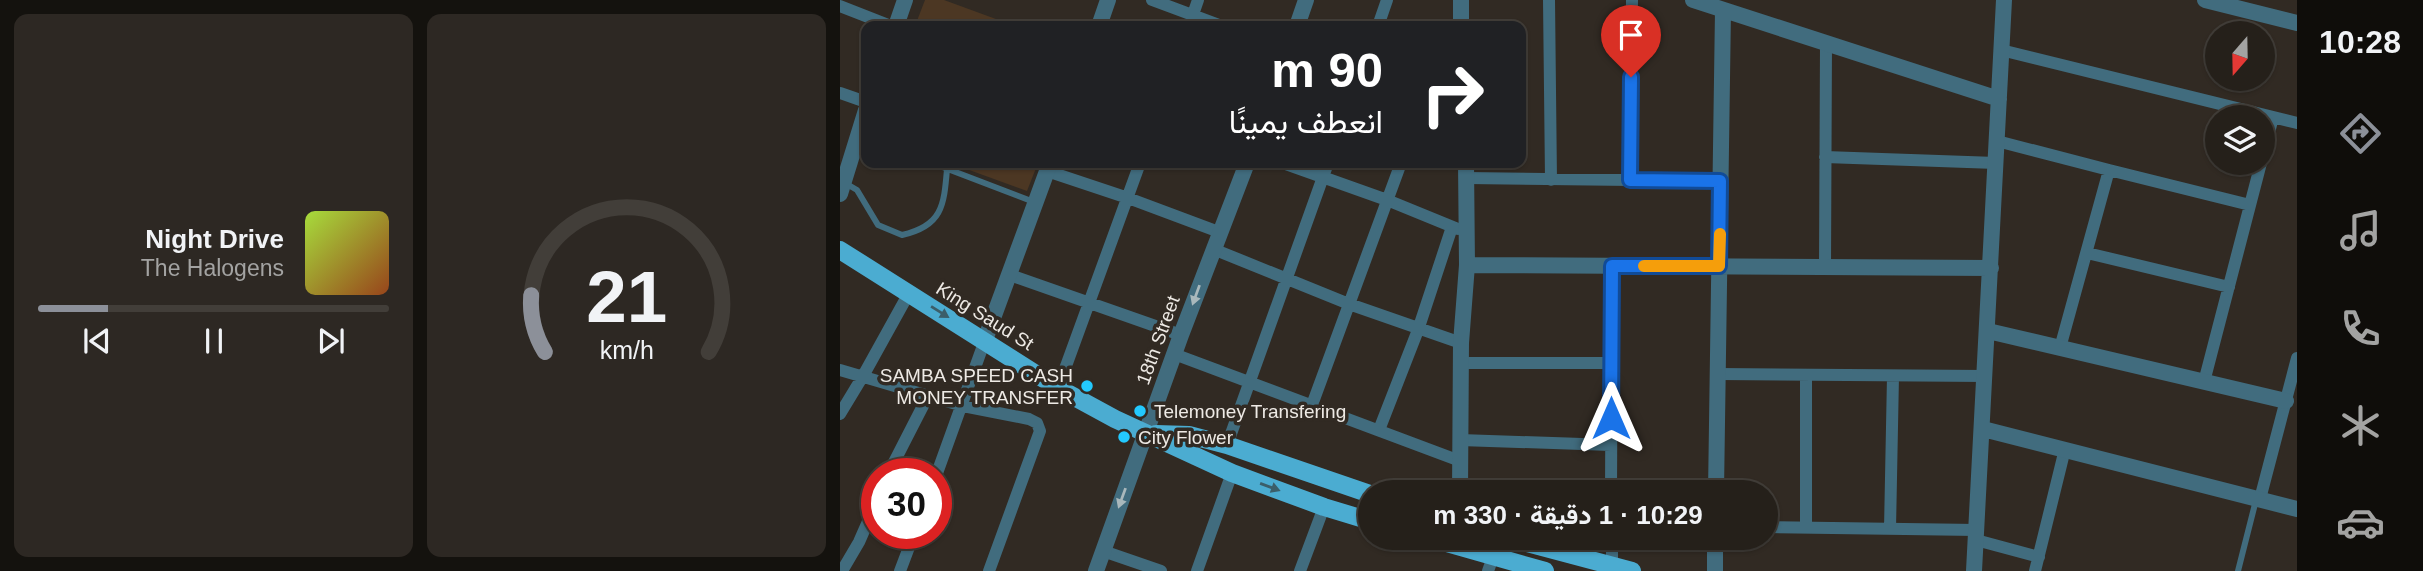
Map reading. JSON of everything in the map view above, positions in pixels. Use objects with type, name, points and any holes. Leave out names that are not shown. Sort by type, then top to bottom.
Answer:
[{"type":"main road","name":"King Saud St","points":[[840,250],[1058,388],[1146,434],[1232,473],[1358,517]]},
{"type":"main road","name":"King Saud St","points":[[1146,434],[1189,435],[1227,445],[1358,490]]},
{"type":"main road","points":[[1455,550],[1493,567],[1545,571]]},
{"type":"main road","points":[[1553,550],[1632,571]]},
{"type":"street","points":[[895,21],[905,0]]},
{"type":"street","points":[[1101,21],[1108,0]]},
{"type":"street","points":[[1152,0],[1191,20],[1198,0]]},
{"type":"street","points":[[1299,21],[1306,0]]},
{"type":"street","points":[[1380,21],[1387,0]]},
{"type":"street","points":[[1453,21],[1461,0]]},
{"type":"street","points":[[1461,0],[1461,21]]},
{"type":"street","points":[[1549,0],[1551,180]]},
{"type":"street","points":[[1630,180],[1632,0]]},
{"type":"street","points":[[1695,0],[1999,99]]},
{"type":"street","points":[[1974,571],[2004,0]]},
{"type":"street","points":[[2205,0],[2297,23]]},
{"type":"street","points":[[840,6],[880,21]]},
{"type":"street","points":[[1716,480],[1723,10]]},
{"type":"street","points":[[1825,267],[1826,43]]},
{"type":"street","points":[[2001,50],[2224,105]]},
{"type":"street","points":[[840,93],[861,100]]},
{"type":"street","points":[[2275,118],[2297,123]]},
{"type":"street","points":[[842,188],[861,139]]},
{"type":"street","points":[[1997,141],[2250,205]]},
{"type":"street","points":[[1825,158],[1996,163]]},
{"type":"street","points":[[943,458],[1049,168]]},
{"type":"street","points":[[1052,168],[1219,232]]},
{"type":"street","points":[[1058,388],[1138,168]]},
{"type":"street","name":"18th Street","points":[[1096,571],[1219,232],[1245,168]]},
{"type":"street","points":[[1298,168],[1459,229]]},
{"type":"street","points":[[1227,445],[1326,168]]},
{"type":"street","points":[[1312,405],[1399,168]]},
{"type":"street","points":[[1379,430],[1459,229],[1466,170],[1551,180],[1720,181]]},
{"type":"street","points":[[2060,348],[2109,170]]},
{"type":"street","points":[[2204,382],[2258,175]]},
{"type":"street","points":[[1459,229],[1467,265],[1461,343],[1460,480]]},
{"type":"street","points":[[1213,249],[1349,304],[1461,343]]},
{"type":"street","points":[[2087,253],[2229,287]]},
{"type":"street","points":[[1467,265],[1991,268]]},
{"type":"street","points":[[1611,480],[1612,266]]},
{"type":"street","points":[[1010,275],[1181,335]]},
{"type":"street","points":[[840,414],[909,293]]},
{"type":"street","points":[[1988,331],[2286,401]]},
{"type":"street","points":[[1174,354],[1461,461]]},
{"type":"street","points":[[2258,499],[2297,358]]},
{"type":"street","points":[[1461,363],[1611,363]]},
{"type":"street","points":[[840,370],[963,406],[1030,419],[1037,423],[1040,431],[989,571]]},
{"type":"street","points":[[1718,374],[1986,376]]},
{"type":"street","points":[[1806,375],[1806,527]]},
{"type":"street","points":[[1890,528],[1893,376]]},
{"type":"street","points":[[896,458],[928,396]]},
{"type":"street","points":[[1983,429],[2297,509]]},
{"type":"street","points":[[1461,440],[1611,445]]},
{"type":"street","points":[[2035,571],[2065,449]]},
{"type":"street","points":[[1197,571],[1232,473]]},
{"type":"street","points":[[1300,571],[1324,507]]},
{"type":"street","points":[[1778,527],[1890,528],[1977,535],[2039,557]]},
{"type":"street","points":[[846,567],[861,537]]},
{"type":"street","points":[[900,571],[908,549]]},
{"type":"street","points":[[1612,550],[1612,566]]},
{"type":"street","points":[[1715,550],[1715,571]]},
{"type":"street","points":[[1103,551],[1161,571]]},
{"type":"lane","points":[[842,188],[857,190],[878,225],[902,235],[933,223],[939,215],[947,169],[1036,203]]},
{"type":"lane","points":[[2238,571],[2258,499]]},
{"type":"shaded area","points":[[925,0],[944,0],[1001,21],[917,21]]},
{"type":"shaded area","points":[[964,168],[1036,168],[1027,191]]},
{"type":"slow traffic","points":[[1644,266],[1719,266],[1720,234]]},
{"type":"place","name":"SAMBA SPEED CASH MONEY TRANSFER","points":[[1087,386]]},
{"type":"place","name":"Telemoney Transfering","points":[[1140,411]]},
{"type":"place","name":"City Flower","points":[[1124,437]]},
{"type":"route","points":[[1611,418],[1612,266],[1719,266],[1720,181],[1630,180],[1631,77]]}]
